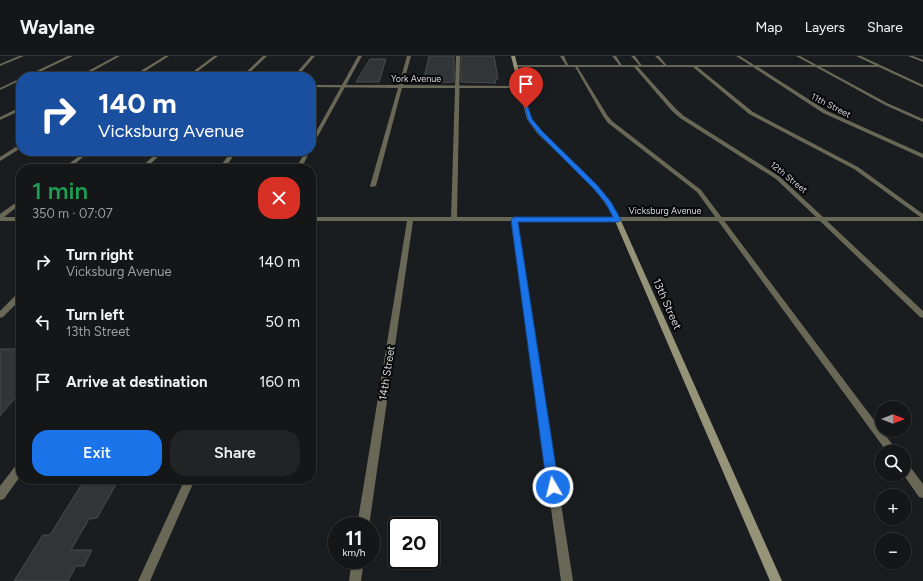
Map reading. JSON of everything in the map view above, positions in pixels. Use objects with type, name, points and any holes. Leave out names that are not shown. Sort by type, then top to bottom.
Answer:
[{"type":"street","points":[[0,65],[22,56]]},
{"type":"street","points":[[37,72],[71,56]]},
{"type":"street","points":[[88,72],[118,56]]},
{"type":"street","points":[[141,72],[167,56]]},
{"type":"street","points":[[195,72],[216,56]]},
{"type":"street","points":[[248,72],[265,56]]},
{"type":"street","points":[[299,72],[312,56]]},
{"type":"street","points":[[316,137],[360,56]]},
{"type":"street","points":[[373,186],[409,56]]},
{"type":"street","points":[[454,220],[458,56]]},
{"type":"street","name":"13th Street","points":[[512,56],[530,119],[540,133],[595,186],[608,202],[618,220],[776,581]]},
{"type":"street","points":[[562,56],[568,66]]},
{"type":"street","points":[[614,56],[622,66]]},
{"type":"street","points":[[633,56],[642,66]]},
{"type":"street","points":[[657,56],[667,66]]},
{"type":"street","name":"11th Street","points":[[738,56],[825,112],[923,156]]},
{"type":"street","points":[[798,56],[892,107],[923,121]]},
{"type":"street","points":[[858,56],[923,86]]},
{"type":"street","points":[[910,56],[923,61]]},
{"type":"street","points":[[515,66],[879,66]]},
{"type":"street","points":[[575,66],[605,116],[699,191],[887,445]]},
{"type":"street","name":"12th Street","points":[[635,66],[682,117],[778,178],[923,315]]},
{"type":"street","points":[[694,66],[751,113],[856,168],[923,218]]},
{"type":"street","points":[[0,89],[16,81]]},
{"type":"street","name":"York Avenue","points":[[316,86],[521,87]]},
{"type":"street","points":[[0,119],[16,111]]},
{"type":"street","points":[[0,159],[16,149]]},
{"type":"street","points":[[71,164],[82,156]]},
{"type":"street","points":[[148,164],[156,156]]},
{"type":"street","points":[[225,164],[231,156]]},
{"type":"street","points":[[0,218],[16,205]]},
{"type":"street","points":[[0,218],[16,220]]},
{"type":"street","name":"Vicksburg Avenue","points":[[316,220],[923,218]]},
{"type":"street","name":"14th Street","points":[[365,517],[410,220]]},
{"type":"street","points":[[514,220],[567,581]]},
{"type":"street","points":[[0,315],[16,300]]},
{"type":"street","points":[[0,495],[16,474]]},
{"type":"street","points":[[911,477],[923,493]]},
{"type":"street","points":[[144,581],[188,484]]},
{"type":"street","points":[[355,581],[357,569]]},
{"type":"building","points":[[429,56],[454,56],[454,82],[423,83]]},
{"type":"building","points":[[461,56],[494,56],[498,79],[495,79],[496,83],[461,82]]},
{"type":"building","points":[[370,59],[386,59],[379,82],[356,82]]},
{"type":"building","points":[[0,349],[16,349],[16,397],[0,416]]},
{"type":"building","points":[[82,484],[116,484],[97,518],[89,519],[71,550],[92,550],[84,566],[76,566],[68,581],[14,581],[43,535],[50,535]]},
{"type":"route","points":[[526,108],[530,119],[540,133],[595,186],[608,202],[618,220],[514,220],[553,487]]}]
